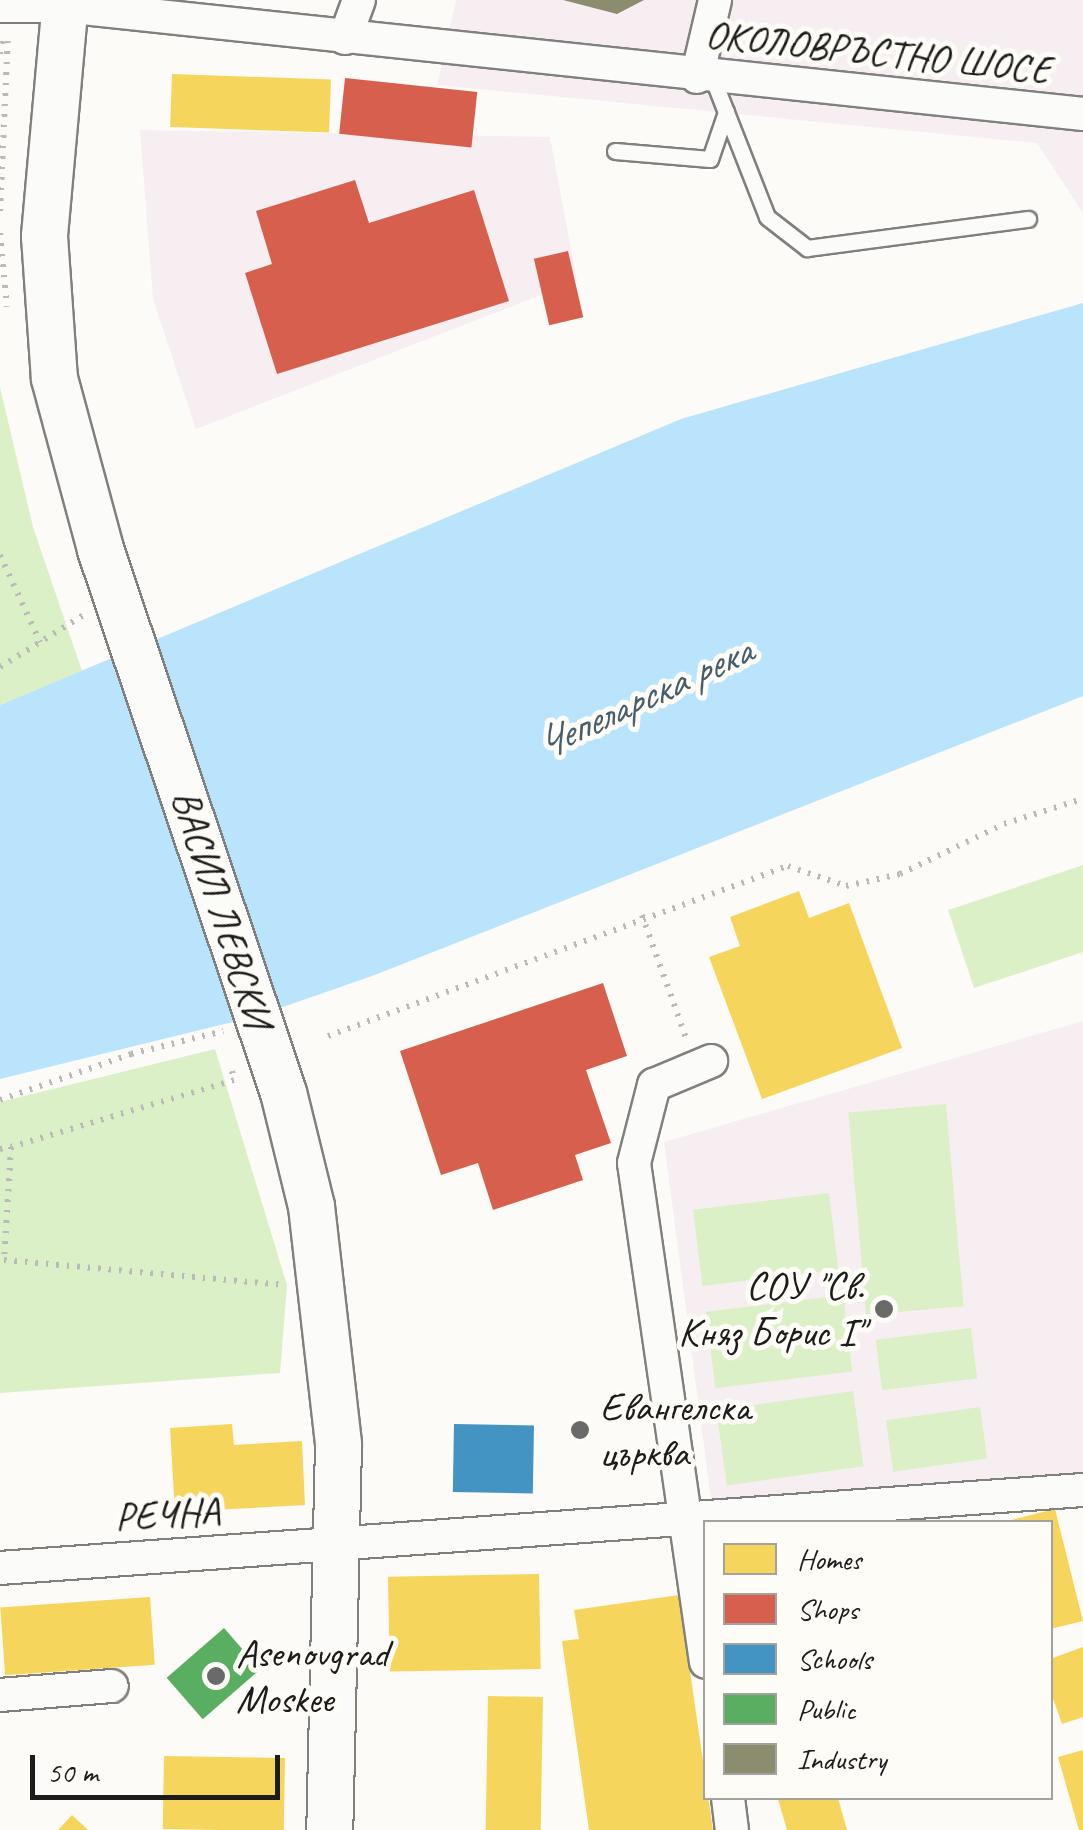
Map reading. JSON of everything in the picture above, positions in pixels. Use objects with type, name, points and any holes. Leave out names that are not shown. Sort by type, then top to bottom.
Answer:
[{"type":"main road","name":"ВАСИЛ ЛЕВСКИ","points":[[64,3],[44,236],[54,378],[135,648],[240,1024],[311,1206],[338,1444],[339,1544],[329,1830]]},
{"type":"street","points":[[346,38],[358,0]]},
{"type":"street","points":[[705,78],[715,0]]},
{"type":"street","name":"ОКОЛОВРЪСТНО ШОСЕ","points":[[5,4],[64,3],[248,28],[705,78],[1083,114]]},
{"type":"street","points":[[703,1644],[682,1519],[634,1162],[654,1084],[704,1064]]},
{"type":"street","name":"РЕЧНА","points":[[0,1568],[1083,1490]]},
{"type":"street","points":[[0,1695],[112,1686]]},
{"type":"street","points":[[728,1800],[732,1830]]},
{"type":"lane","points":[[705,78],[726,112],[767,217],[808,248],[1028,219]]},
{"type":"lane","points":[[615,151],[710,159],[726,112]]},
{"type":"path","points":[[0,211],[5,4]]},
{"type":"path","points":[[0,554],[40,642]]},
{"type":"path","points":[[0,668],[86,613]]},
{"type":"path","points":[[328,1036],[642,915],[788,866],[846,886],[900,874],[1004,824],[1083,798]]},
{"type":"path","points":[[642,915],[704,1064]]},
{"type":"path","points":[[0,1100],[240,1024]]},
{"type":"path","points":[[0,1148],[234,1080]]},
{"type":"path","points":[[11,1147],[4,1260],[287,1285]]},
{"type":"shaded area","points":[[456,0],[1083,0],[1083,213],[1037,143],[437,85]]},
{"type":"shaded area","points":[[140,130],[550,137],[577,281],[196,429],[153,299]]},
{"type":"shaded area","name":"СОУ \"Св. Княз Борис I\"","points":[[1083,1021],[1083,1475],[712,1507],[664,1142]]},
{"type":"green space","points":[[0,387],[33,527],[82,671],[0,705]]},
{"type":"green space","points":[[1083,865],[1083,952],[974,988],[948,910]]},
{"type":"green space","points":[[215,1049],[287,1285],[280,1373],[0,1393],[0,1102]]},
{"type":"green space","points":[[946,1104],[964,1306],[866,1315],[848,1113]]},
{"type":"green space","points":[[829,1193],[838,1269],[702,1286],[693,1210]]},
{"type":"green space","points":[[843,1295],[852,1371],[715,1388],[706,1312]]},
{"type":"green space","points":[[971,1328],[977,1379],[882,1390],[876,1340]]},
{"type":"green space","points":[[853,1391],[864,1466],[727,1485],[716,1410]]},
{"type":"green space","points":[[980,1407],[987,1458],[893,1472],[886,1420]]},
{"type":"water","name":"Чепеларска река","points":[[1083,303],[1083,696],[372,976],[257,1016],[0,1079],[0,705],[681,419]]},
{"type":"building: Homes","points":[[172,74],[331,80],[329,133],[170,127]]},
{"type":"building: Homes","points":[[799,891],[809,918],[849,903],[902,1048],[762,1099],[709,957],[740,946],[730,917]]},
{"type":"building: Homes","points":[[232,1424],[234,1445],[302,1441],[305,1505],[175,1512],[170,1428]]},
{"type":"building: Homes","points":[[1055,1509],[1083,1621],[1053,1628],[1053,1520],[1011,1520]]},
{"type":"building: Homes","points":[[539,1574],[541,1669],[390,1672],[388,1577]]},
{"type":"building: Homes","points":[[679,1595],[703,1761],[703,1800],[709,1800],[713,1830],[589,1830],[562,1641],[579,1639],[574,1610]]},
{"type":"building: Homes","points":[[150,1597],[155,1665],[5,1675],[0,1607]]},
{"type":"building: Homes","points":[[1083,1647],[1083,1717],[1062,1724],[1053,1698],[1053,1658]]},
{"type":"building: Homes","points":[[488,1696],[543,1697],[541,1830],[486,1830]]},
{"type":"building: Homes","points":[[1083,1750],[1083,1830],[1079,1830],[1058,1757]]},
{"type":"building: Homes","points":[[164,1756],[285,1758],[284,1830],[163,1829]]},
{"type":"building: Homes","points":[[778,1800],[839,1800],[847,1830],[787,1830]]},
{"type":"building: Homes","points":[[72,1815],[88,1830],[58,1830]]},
{"type":"building: Shops","points":[[345,78],[477,92],[471,148],[339,134]]},
{"type":"building: Shops","points":[[355,180],[369,223],[474,190],[509,301],[277,374],[245,273],[272,264],[256,211]]},
{"type":"building: Shops","points":[[568,251],[583,317],[549,325],[534,259]]},
{"type":"building: Shops","points":[[603,983],[627,1056],[586,1070],[611,1143],[575,1155],[583,1180],[493,1210],[478,1163],[441,1175],[400,1051]]},
{"type":"building: Schools","points":[[454,1424],[534,1425],[533,1493],[453,1492]]},
{"type":"building: Public","name":"Asenovgrad Moskee","points":[[224,1628],[260,1670],[203,1719],[167,1678]]},
{"type":"building: Industry","points":[[563,0],[644,0],[617,14]]},
{"type":"place","name":"СОУ \"Св. Княз Борис I\"","points":[[884,1309]]},
{"type":"place","name":"Евангелска църква","points":[[580,1430]]},
{"type":"place","name":"Asenovgrad Moskee","points":[[216,1676]]}]
